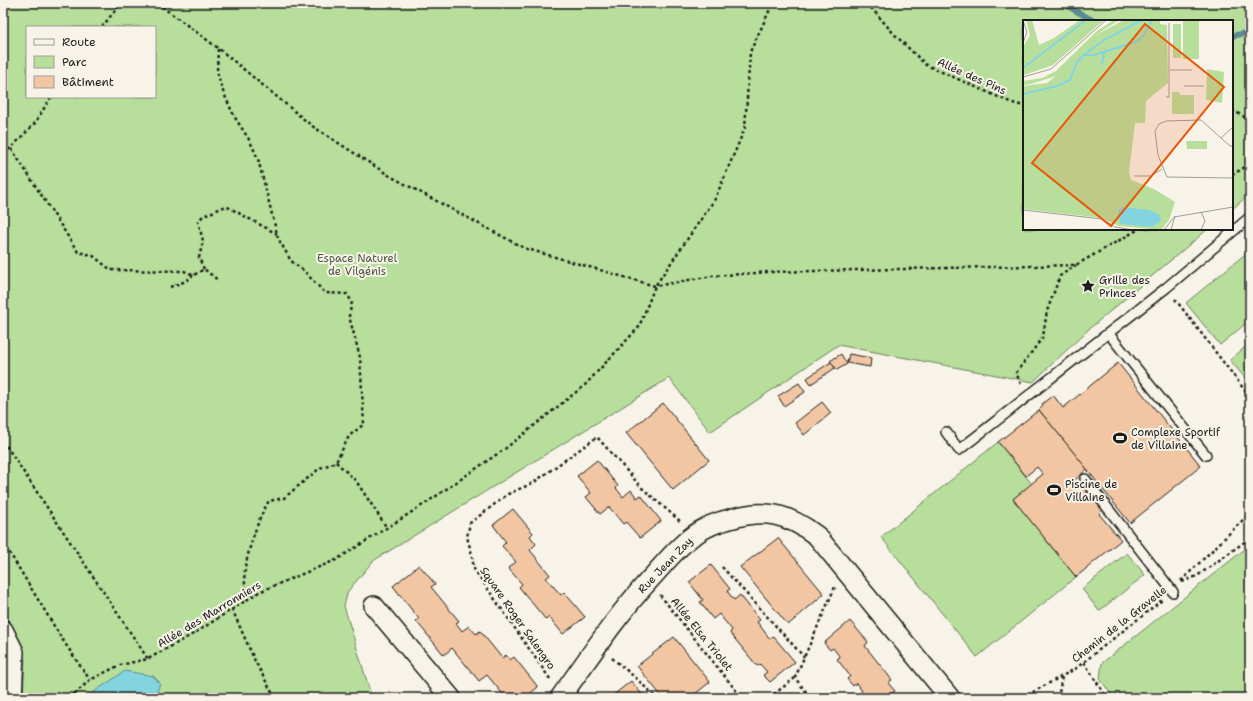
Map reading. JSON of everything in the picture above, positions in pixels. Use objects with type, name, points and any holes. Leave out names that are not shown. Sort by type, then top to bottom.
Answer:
[{"type":"street","name":"Rue Jean Zay","points":[[561,698],[596,646],[631,600],[680,546],[694,534],[713,523],[746,514],[769,513],[801,524],[817,536],[950,698]]},
{"type":"street","points":[[374,606],[451,698]]},
{"type":"street","points":[[3,630],[14,652],[12,698]]},
{"type":"lane","points":[[946,432],[959,450],[1109,334],[1250,217]]},
{"type":"lane","points":[[1109,334],[1206,455]]},
{"type":"lane","points":[[1085,479],[1173,592]]},
{"type":"path","points":[[103,26],[121,3]]},
{"type":"path","points":[[157,3],[218,48],[312,126],[390,176],[524,248],[655,286],[712,276],[769,272],[1076,265]]},
{"type":"path","name":"Allée des Marronniers","points":[[148,659],[259,592],[336,560],[426,503],[506,448],[585,385],[639,327],[655,286],[715,199],[745,128],[750,52],[773,3]]},
{"type":"path","name":"Allée des Pins","points":[[867,3],[894,34],[926,65],[1012,103],[1023,106]]},
{"type":"path","points":[[218,48],[217,71],[222,89],[234,116],[250,141],[258,159],[277,234],[291,261],[303,270],[325,293],[347,294],[352,302],[350,316],[360,357],[364,424],[349,436],[336,462],[320,468],[284,498],[269,501],[264,507],[244,570],[245,585],[249,598]]},
{"type":"path","points":[[3,153],[11,148],[35,123],[50,98]]},
{"type":"path","points":[[1233,111],[1250,120]]},
{"type":"path","points":[[11,148],[78,252],[92,254],[111,270],[184,271],[194,275]]},
{"type":"path","points":[[1233,174],[1250,164]]},
{"type":"path","points":[[219,281],[204,269],[199,258],[203,241],[198,221],[203,216],[226,206],[277,234]]},
{"type":"path","points":[[1028,398],[1016,373],[1043,337],[1047,311],[1060,276],[1076,265],[1137,230]]},
{"type":"path","points":[[170,288],[186,281],[204,269]]},
{"type":"path","points":[[1166,288],[1250,398]]},
{"type":"path","name":"Square Roger Salengro","points":[[561,698],[474,569],[467,538],[470,523],[508,494],[534,483],[597,436],[642,488],[694,534]]},
{"type":"path","points":[[3,441],[148,659],[120,664],[90,680],[70,698]]},
{"type":"path","points":[[336,462],[356,481],[387,528]]},
{"type":"path","name":"Chemin de la Gravelle","points":[[1250,512],[1179,583],[1197,576],[1250,538]]},
{"type":"path","points":[[3,542],[62,639],[90,680]]},
{"type":"path","points":[[722,567],[804,657]]},
{"type":"path","points":[[769,698],[795,678],[843,568]]},
{"type":"path","name":"Allée Elsa Triolet","points":[[649,581],[742,698]]},
{"type":"path","name":"Chemin de la Gravelle","points":[[1022,698],[1075,670],[1173,592]]},
{"type":"path","points":[[232,609],[255,661],[275,698]]},
{"type":"path","points":[[596,646],[637,679],[656,698]]},
{"type":"path","points":[[1084,662],[1107,698]]},
{"type":"path","points":[[1058,698],[1062,677]]},
{"type":"path","points":[[795,678],[811,698]]},
{"type":"path","points":[[804,698],[806,691]]},
{"type":"green space","name":"Espace Naturel de Vilgénis","points":[[3,3],[1250,3],[1250,194],[1233,208],[1233,20],[1023,20],[1023,230],[1207,230],[1089,329],[1033,382],[838,345],[710,432],[669,378],[373,561],[348,591],[344,606],[372,698],[23,698],[25,660],[3,612]]},
{"type":"green space","points":[[1250,250],[1250,320],[1220,345],[1186,303]]},
{"type":"green space","points":[[1250,343],[1250,384],[1230,360]]},
{"type":"green space","points":[[998,442],[1032,484],[1013,499],[1076,577],[977,657],[881,537]]},
{"type":"green space","points":[[1250,545],[1250,698],[1114,698],[1100,679],[1102,663]]},
{"type":"green space","points":[[1127,553],[1145,575],[1099,611],[1082,589]]},
{"type":"water","points":[[125,671],[153,676],[160,683],[155,698],[85,698]]},
{"type":"building","points":[[841,354],[847,364],[837,370],[830,361]]},
{"type":"building","points":[[849,354],[871,358],[870,367],[847,363]]},
{"type":"building","points":[[831,362],[835,368],[811,384],[807,378]]},
{"type":"building","name":"Complexe Sportif de Villaine","points":[[1118,363],[1201,466],[1130,523],[1039,410],[1043,406],[1042,404],[1053,395],[1063,408]]},
{"type":"building","points":[[799,383],[805,392],[784,406],[778,396]]},
{"type":"building","points":[[822,402],[831,413],[804,435],[795,423]]},
{"type":"building","points":[[663,403],[709,460],[673,490],[626,433]]},
{"type":"building","name":"Piscine de Villaine","points":[[1039,410],[1087,469],[1073,482],[1076,485],[1079,482],[1091,498],[1093,496],[1104,509],[1099,514],[1121,540],[1076,577],[1013,499],[1043,474],[1037,467],[1026,476],[998,442]]},
{"type":"building","points":[[597,460],[618,486],[616,488],[623,497],[631,490],[637,498],[641,495],[661,521],[640,538],[626,522],[623,524],[609,507],[600,514],[586,497],[591,493],[577,476]]},
{"type":"building","points":[[513,509],[533,533],[530,536],[536,544],[530,550],[550,575],[546,578],[561,595],[564,592],[585,617],[563,634],[549,617],[546,620],[519,587],[522,584],[508,568],[516,562],[502,546],[506,542],[493,525]]},
{"type":"building","points":[[778,538],[824,594],[788,625],[740,567]]},
{"type":"building","points":[[419,565],[435,584],[431,587],[459,621],[456,623],[462,631],[469,626],[476,634],[480,631],[502,658],[506,655],[510,660],[514,657],[538,687],[525,698],[506,698],[487,675],[479,681],[452,648],[444,655],[416,621],[419,619],[393,586]]},
{"type":"building","points":[[711,565],[730,589],[727,591],[734,600],[740,595],[760,620],[757,622],[770,639],[773,636],[795,662],[770,682],[763,675],[767,672],[760,664],[757,666],[730,633],[732,630],[719,614],[713,619],[700,602],[703,600],[689,582]]},
{"type":"building","points":[[850,621],[868,642],[865,646],[892,680],[888,683],[895,691],[891,694],[894,698],[863,698],[859,694],[862,691],[856,683],[853,686],[847,679],[850,676],[837,659],[840,657],[833,648],[830,650],[824,643]]},
{"type":"building","points":[[674,637],[710,682],[690,698],[663,698],[637,666]]},
{"type":"building","points":[[631,681],[645,698],[611,697]]},
{"type":"waterway","points":[[1062,3],[1092,20]]},
{"type":"waterway","points":[[1233,36],[1250,32]]},
{"type":"place","name":"Grille des Princes","points":[[1088,286]]},
{"type":"place","name":"Complexe Sportif de Villaine","points":[[1120,438]]},
{"type":"place","name":"Piscine de Villaine","points":[[1054,490]]}]
